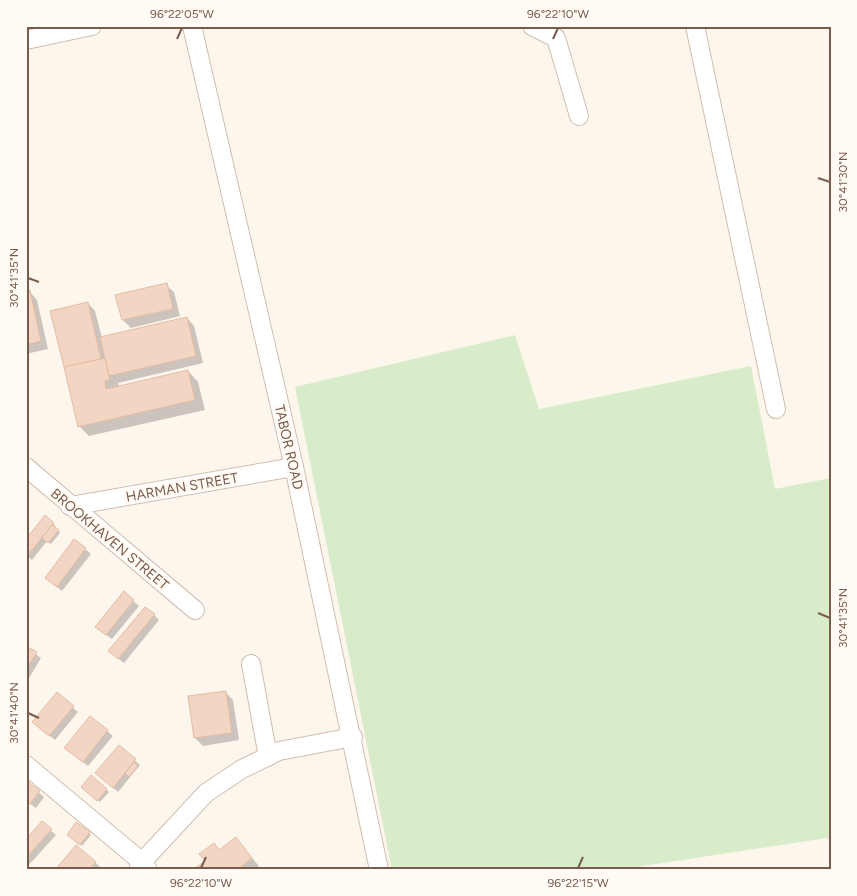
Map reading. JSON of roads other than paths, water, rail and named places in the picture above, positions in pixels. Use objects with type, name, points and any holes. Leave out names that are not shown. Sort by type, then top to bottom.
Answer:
[{"type":"street","points":[[26,40],[92,26]]},
{"type":"street","name":"TABOR ROAD","points":[[192,26],[294,467],[353,737],[379,870]]},
{"type":"street","points":[[532,26],[556,38],[579,116]]},
{"type":"street","points":[[695,26],[776,409]]},
{"type":"street","name":"BROOKHAVEN STREET","points":[[26,467],[195,610]]},
{"type":"street","name":"HARMAN STREET","points":[[70,506],[294,467]]},
{"type":"street","points":[[251,664],[268,757]]},
{"type":"street","points":[[26,765],[143,867],[206,793],[242,769],[279,751],[353,737]]}]
